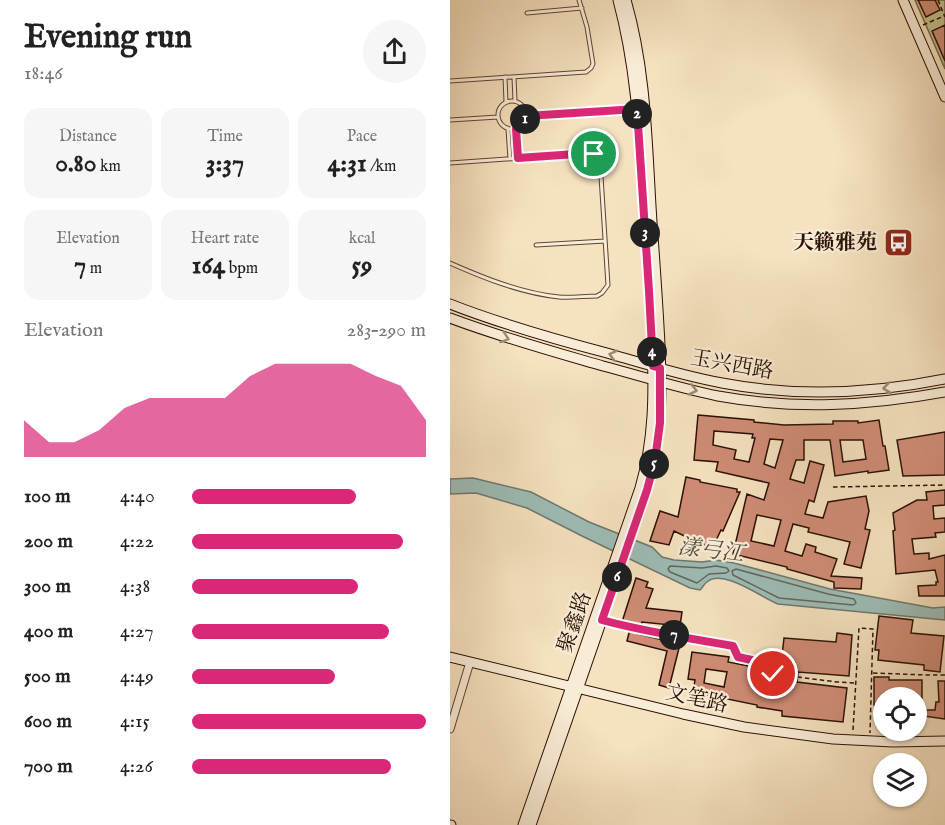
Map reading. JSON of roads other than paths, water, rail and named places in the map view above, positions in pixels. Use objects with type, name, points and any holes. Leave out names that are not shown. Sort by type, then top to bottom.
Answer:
[{"type":"main road","name":"聚鑫路","points":[[618,0],[631,55],[637,109],[649,291],[657,367]]},
{"type":"main road","name":"聚鑫路","points":[[523,825],[627,535],[647,490],[655,460],[660,423],[657,381],[657,290],[644,93],[626,0]]},
{"type":"main road","points":[[903,0],[945,97]]},
{"type":"main road","name":"玉兴西路","points":[[450,304],[539,334],[699,378],[745,387],[815,393],[873,390],[945,379]]},
{"type":"main road","name":"玉兴西路","points":[[450,318],[535,347],[696,391],[743,400],[815,406],[865,404],[945,392]]},
{"type":"main road","name":"聚鑫路","points":[[531,825],[574,687],[602,620],[618,562]]},
{"type":"main road","name":"文笔路","points":[[450,657],[693,717],[744,727],[852,740],[944,742]]},
{"type":"street","points":[[450,729],[470,662]]},
{"type":"lane","points":[[450,81],[586,72],[593,64],[587,27],[579,0]]},
{"type":"lane","points":[[527,13],[582,8]]},
{"type":"lane","points":[[505,77],[506,102]]},
{"type":"lane","points":[[514,77],[515,101]]},
{"type":"lane","points":[[515,101],[525,109],[526,116],[523,124],[516,129],[508,129],[501,124],[498,117],[499,109],[506,102],[515,101]]},
{"type":"lane","points":[[526,116],[637,109]]},
{"type":"lane","points":[[450,120],[498,117]]},
{"type":"lane","points":[[508,129],[510,159]]},
{"type":"lane","points":[[516,129],[518,158]]},
{"type":"lane","points":[[450,163],[591,153],[596,156],[600,161],[608,285],[597,296],[560,297],[532,292],[491,280],[450,263]]},
{"type":"lane","points":[[536,245],[605,241]]},
{"type":"water","points":[[473,478],[531,492],[589,522],[652,547],[662,557],[674,560],[702,562],[716,560],[734,563],[830,589],[933,608],[945,607],[945,620],[778,604],[732,581],[723,579],[707,582],[700,590],[690,588],[527,508],[476,493],[450,494],[450,479]]},
{"type":"place","name":"天籁雅苑","points":[[898,242]]},
{"type":"water label","name":"漾弓江","points":[[711,549]]}]
